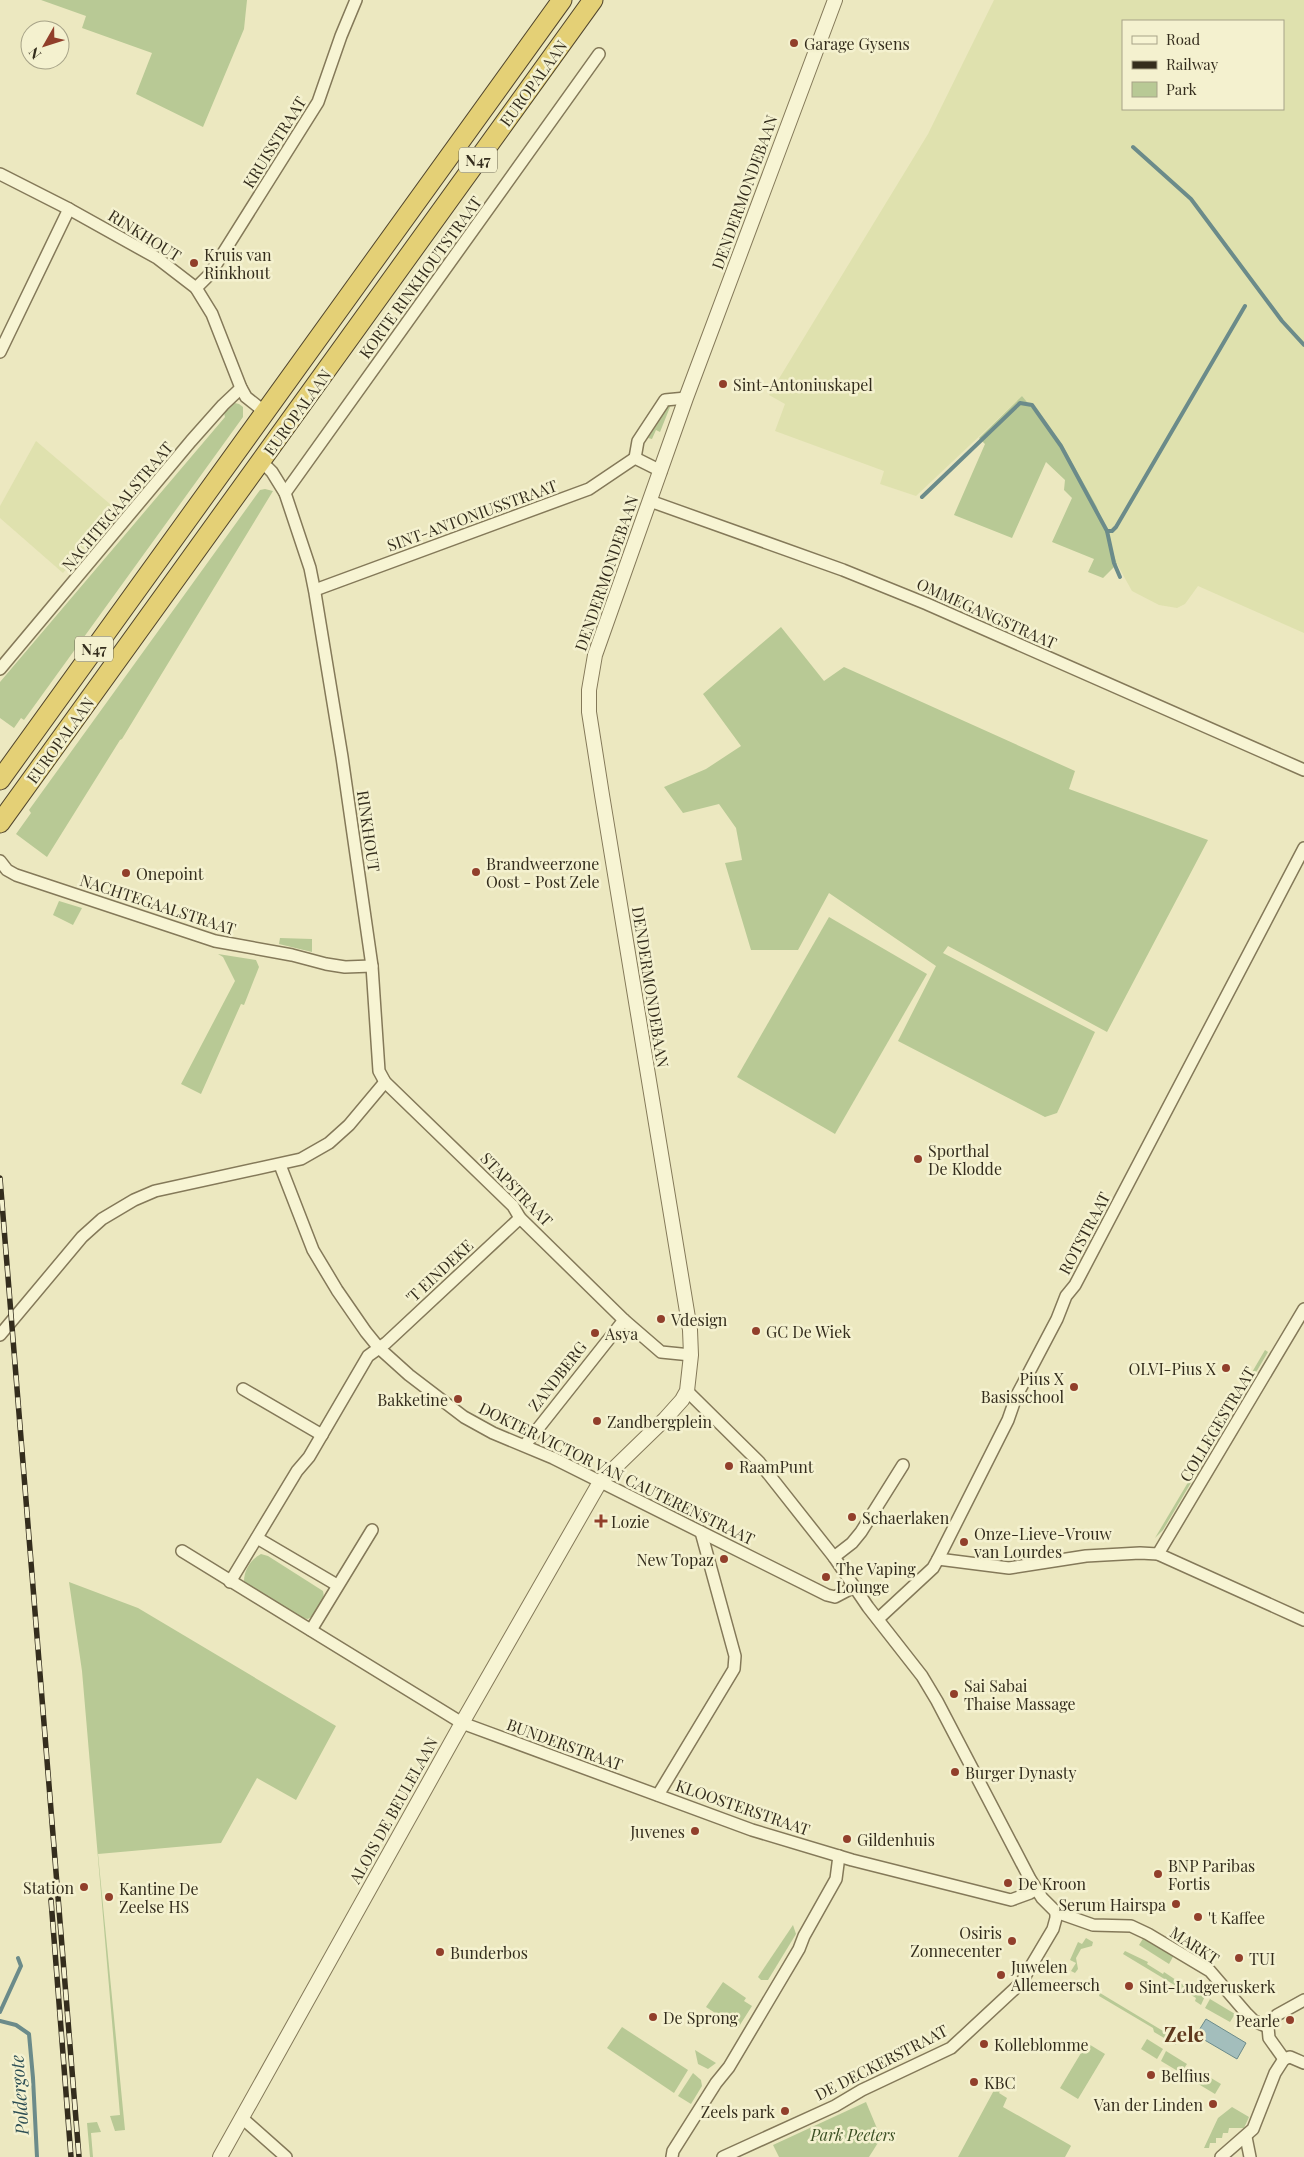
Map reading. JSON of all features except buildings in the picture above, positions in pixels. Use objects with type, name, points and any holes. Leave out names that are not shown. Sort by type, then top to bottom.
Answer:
[{"type":"highway","name":"EUROPALAAN","points":[[1,779],[562,0]]},
{"type":"highway","name":"EUROPALAAN","points":[[2,820],[593,0]]},
{"type":"street","name":"KRUISSTRAAT","points":[[196,288],[210,274],[318,102],[356,0]]},
{"type":"street","name":"DENDERMONDEBAAN","points":[[687,1391],[691,1338],[590,712],[589,690],[595,655],[686,398],[834,0]]},
{"type":"street","name":"KORTE RINKHOUTSTRAAT","points":[[285,493],[599,54]]},
{"type":"street","name":"RINKHOUT","points":[[0,174],[69,209],[157,258],[196,288],[212,314],[246,397],[265,412]]},
{"type":"street","points":[[0,352],[69,209]]},
{"type":"street","name":"NACHTEGAALSTRAAT","points":[[0,669],[198,434],[223,405],[241,388]]},
{"type":"street","points":[[661,471],[635,458],[638,441],[665,400],[686,398]]},
{"type":"street","name":"SINT-ANTONIUSSTRAAT","points":[[315,590],[589,489],[635,458]]},
{"type":"street","name":"RINKHOUT","points":[[261,461],[272,472],[285,493],[315,590],[342,757],[372,966],[377,1059],[379,1071],[384,1082]]},
{"type":"street","name":"OMMEGANGSTRAAT","points":[[650,501],[894,590],[1304,770]]},
{"type":"street","name":"ROTSTRAAT","points":[[878,1619],[933,1568],[938,1559],[1008,1420],[1016,1397],[1057,1319],[1066,1296],[1075,1285],[1304,848]]},
{"type":"street","name":"NACHTEGAALSTRAAT","points":[[0,861],[7,870],[16,875],[214,941],[292,955],[326,964],[345,967],[372,966]]},
{"type":"street","points":[[0,1335],[68,1252],[102,1219],[134,1200],[155,1192],[301,1159],[335,1139],[357,1117],[384,1082]]},
{"type":"street","name":"STAPSTRAAT","points":[[384,1082],[514,1206],[520,1218],[624,1320]]},
{"type":"street","name":"DOKTER VICTOR VAN CAUTERENSTRAAT","points":[[280,1164],[313,1250],[348,1308],[379,1348],[409,1375],[464,1417],[493,1433],[525,1446],[600,1482],[827,1595],[836,1597],[854,1587]]},
{"type":"street","name":"'T EINDEKE","points":[[230,1582],[297,1471],[309,1457],[364,1361],[520,1218]]},
{"type":"street","name":"COLLEGESTRAAT","points":[[1158,1554],[1304,1309]]},
{"type":"street","points":[[624,1320],[661,1352],[691,1355]]},
{"type":"street","name":"ZANDBERG","points":[[525,1446],[624,1320]]},
{"type":"street","points":[[243,1389],[322,1435]]},
{"type":"street","points":[[600,1482],[676,1408],[687,1391],[759,1462],[834,1557],[854,1587],[908,1658],[937,1701],[1036,1889],[1056,1912]]},
{"type":"street","points":[[834,1557],[852,1543],[861,1532],[903,1465]]},
{"type":"street","name":"ALOIS DE BEULELAAN","points":[[220,2157],[462,1723],[600,1482]]},
{"type":"street","points":[[311,1630],[372,1530]]},
{"type":"street","name":"KLOOSTERSTRAAT","points":[[701,1532],[735,1656],[734,1669],[658,1795],[752,1830],[838,1856],[1012,1900],[1030,1894],[1036,1889]]},
{"type":"street","points":[[257,1538],[337,1586]]},
{"type":"street","name":"BUNDERSTRAAT","points":[[182,1551],[462,1723],[658,1795]]},
{"type":"street","points":[[938,1559],[1009,1568],[1086,1556],[1158,1554],[1304,1620]]},
{"type":"street","points":[[672,2157],[672,2151],[738,2052],[799,1949],[804,1936],[836,1879],[838,1856]]},
{"type":"street","name":"MARKT","points":[[1056,1912],[1094,1925],[1131,1926],[1148,1934],[1210,1971],[1254,2021],[1268,2027]]},
{"type":"street","name":"DE DECKERSTRAAT","points":[[723,2157],[835,2106],[862,2090],[951,2048],[1021,1982],[1053,1929],[1056,1912]]},
{"type":"street","points":[[1284,2059],[1269,2038],[1268,2027],[1277,2015],[1304,2000]]},
{"type":"street","points":[[1221,2157],[1253,2129],[1275,2073],[1284,2059],[1290,2057],[1304,2063]]},
{"type":"street","points":[[242,2118],[286,2157]]},
{"type":"street","points":[[1246,2137],[1250,2157]]},
{"type":"green space","points":[[41,0],[247,0],[244,29],[203,127],[136,94],[152,53],[82,28],[86,16]]},
{"type":"green space","points":[[994,0],[1304,0],[1304,633],[1198,586],[1185,604],[1177,608],[1159,605],[1132,591],[1117,564],[1097,507],[1062,444],[1022,396],[916,496],[880,484],[884,471],[775,431],[785,404],[769,395],[928,134]]},
{"type":"green space","points":[[1022,396],[1062,444],[1097,507],[1117,564],[1103,578],[1088,572],[1094,559],[1052,542],[1072,498],[1064,490],[1065,480],[1046,462],[1012,538],[954,515],[985,444],[979,438]]},
{"type":"green space","points":[[672,402],[660,432],[656,430],[652,439],[648,438],[666,410],[665,404]]},
{"type":"green space","points":[[235,403],[243,407],[243,417],[24,720],[21,718],[14,728],[0,718],[0,682],[225,417],[224,413]]},
{"type":"green space","points":[[36,441],[117,510],[63,573],[0,518],[0,506]]},
{"type":"green space","points":[[260,490],[273,491],[122,739],[47,857],[16,834],[31,813],[29,810]]},
{"type":"green space","points":[[781,627],[824,681],[844,667],[1075,771],[1069,789],[1208,840],[1107,1032],[948,946],[943,953],[1095,1032],[1057,1113],[1045,1117],[898,1041],[936,966],[829,893],[798,950],[751,950],[725,863],[742,860],[736,828],[719,804],[683,813],[664,787],[706,769],[741,746],[703,694]]},
{"type":"green space","points":[[59,901],[82,908],[73,925],[53,915]]},
{"type":"green space","points":[[829,917],[927,974],[835,1134],[737,1077]]},
{"type":"green space","points":[[280,938],[312,939],[312,952],[279,944]]},
{"type":"green space","points":[[218,954],[256,960],[259,967],[244,1005],[241,1004],[201,1094],[181,1084],[235,981],[223,957]]},
{"type":"green space","points":[[1265,1350],[1268,1352],[1209,1452],[1206,1451]]},
{"type":"green space","points":[[1190,1479],[1192,1481],[1163,1530],[1155,1538]]},
{"type":"green space","points":[[261,1554],[268,1556],[323,1591],[322,1603],[311,1617],[308,1619],[301,1618],[248,1587],[244,1581],[247,1569],[251,1562]]},
{"type":"green space","points":[[69,1582],[138,1608],[336,1726],[296,1800],[257,1778],[221,1843],[98,1854],[125,2130],[115,2131],[110,2116],[120,2115],[82,1671]]},
{"type":"green space","points":[[793,1925],[796,1934],[768,1980],[761,1980],[758,1977]]},
{"type":"green space","points":[[1144,1937],[1174,1955],[1169,1964],[1139,1945]]},
{"type":"green space","points":[[1086,1938],[1093,1942],[1092,1946],[1081,1949],[1076,1958],[1078,1969],[1075,1973],[1071,1971],[1076,1963],[1070,1960],[1078,1942],[1082,1944]]},
{"type":"green space","points":[[1125,1951],[1148,1962],[1147,1964],[1163,1974],[1164,1972],[1194,1992],[1195,1990],[1205,1996],[1201,2005],[1195,2001],[1196,1998],[1123,1954]]},
{"type":"green space","points":[[723,1982],[746,1998],[744,2001],[752,2006],[738,2028],[706,2007]]},
{"type":"green space","points":[[1100,1993],[1173,2037],[1175,2034],[1181,2037],[1176,2045],[1154,2032],[1153,2028],[1099,1996]]},
{"type":"green space","points":[[1210,1999],[1235,2014],[1230,2022],[1205,2008]]},
{"type":"green space","points":[[622,2027],[688,2070],[674,2093],[607,2048]]},
{"type":"green space","points":[[1147,2039],[1163,2049],[1157,2059],[1141,2049]]},
{"type":"green space","points":[[1087,2043],[1105,2054],[1078,2099],[1060,2088]]},
{"type":"green space","points":[[695,2050],[716,2063],[708,2069],[698,2064]]},
{"type":"green space","points":[[1166,2051],[1187,2064],[1181,2073],[1161,2061]]},
{"type":"green space","points":[[1201,2072],[1221,2084],[1215,2094],[1195,2082]]},
{"type":"green space","points":[[693,2073],[701,2080],[702,2086],[691,2104],[678,2096]]},
{"type":"green space","points":[[999,2081],[1004,2084],[999,2093],[1007,2098],[1003,2107],[1070,2145],[1065,2157],[958,2157]]},
{"type":"green space","name":"Park Peeters","points":[[866,2102],[881,2138],[869,2157],[779,2157],[773,2145]]},
{"type":"green space","points":[[1232,2107],[1249,2117],[1244,2128],[1229,2128],[1228,2133],[1223,2133],[1222,2138],[1216,2138],[1216,2143],[1210,2143],[1209,2148],[1204,2148],[1218,2118]]},
{"type":"green space","points":[[97,2122],[101,2132],[91,2133],[93,2157],[90,2157],[87,2123]]},
{"type":"water","points":[[1206,2019],[1246,2043],[1237,2059],[1196,2035]]},
{"type":"waterway","points":[[1133,147],[1191,199],[1282,321],[1304,345]]},
{"type":"waterway","points":[[922,497],[1020,403],[1032,405],[1061,446],[1107,531],[1112,531],[1245,306]]},
{"type":"waterway","points":[[1107,531],[1114,563],[1120,577]]},
{"type":"waterway","points":[[0,2012],[21,1966],[18,1958]]},
{"type":"waterway","name":"Poldergote","points":[[0,2021],[16,2025],[29,2034],[37,2157]]},
{"type":"railway","points":[[0,1178],[79,2157]]},
{"type":"railway","points":[[51,1900],[71,2157]]},
{"type":"place","name":"Garage Gysens","points":[[794,43]]},
{"type":"place","name":"Kruis van Rinkhout","points":[[194,263]]},
{"type":"place","name":"Sint-Antoniuskapel","points":[[723,384]]},
{"type":"place","name":"Brandweerzone Oost - Post Zele","points":[[476,872]]},
{"type":"place","name":"Onepoint","points":[[126,873]]},
{"type":"place","name":"Sporthal De Klodde","points":[[918,1159]]},
{"type":"place","name":"Vdesign","points":[[661,1319]]},
{"type":"place","name":"GC De Wiek","points":[[756,1331]]},
{"type":"place","name":"Asya","points":[[595,1333]]},
{"type":"place","name":"OLVI-Pius X","points":[[1226,1368]]},
{"type":"place","name":"Pius X Basisschool","points":[[1074,1387]]},
{"type":"place","name":"Bakketine","points":[[458,1399]]},
{"type":"place","name":"Zandbergplein","points":[[597,1421]]},
{"type":"place","name":"RaamPunt","points":[[729,1466]]},
{"type":"place","name":"Schaerlaken","points":[[852,1517]]},
{"type":"place","name":"Lozie","points":[[601,1521]]},
{"type":"place","name":"Onze-Lieve-Vrouw van Lourdes","points":[[964,1542]]},
{"type":"place","name":"New Topaz","points":[[724,1559]]},
{"type":"place","name":"The Vaping Lounge","points":[[826,1577]]},
{"type":"place","name":"Sai Sabai Thaise Massage","points":[[954,1694]]},
{"type":"place","name":"Burger Dynasty","points":[[955,1772]]},
{"type":"place","name":"Juvenes","points":[[695,1831]]},
{"type":"place","name":"Gildenhuis","points":[[847,1839]]},
{"type":"place","name":"BNP Paribas Fortis","points":[[1158,1874]]},
{"type":"place","name":"De Kroon","points":[[1008,1883]]},
{"type":"place","name":"Station","points":[[84,1887]]},
{"type":"place","name":"Kantine De Zeelse HS","points":[[109,1897]]},
{"type":"place","name":"Serum Hairspa","points":[[1176,1904]]},
{"type":"place","name":"'t Kaffee","points":[[1198,1917]]},
{"type":"place","name":"Osiris Zonnecenter","points":[[1012,1941]]},
{"type":"place","name":"Bunderbos","points":[[440,1952]]},
{"type":"place","name":"TUI","points":[[1239,1958]]},
{"type":"place","name":"Juwelen Allemeersch","points":[[1001,1975]]},
{"type":"place","name":"Sint-Ludgeruskerk","points":[[1129,1986]]},
{"type":"place","name":"De Sprong","points":[[653,2017]]},
{"type":"place","name":"Pearle","points":[[1290,2020]]},
{"type":"place","name":"Kolleblomme","points":[[984,2044]]},
{"type":"place","name":"Belfius","points":[[1151,2075]]},
{"type":"place","name":"KBC","points":[[974,2082]]},
{"type":"place","name":"Van der Linden","points":[[1213,2104]]},
{"type":"place","name":"Zeels park","points":[[785,2111]]},
{"type":"district","name":"Zele","points":[[1184,2033]]}]
